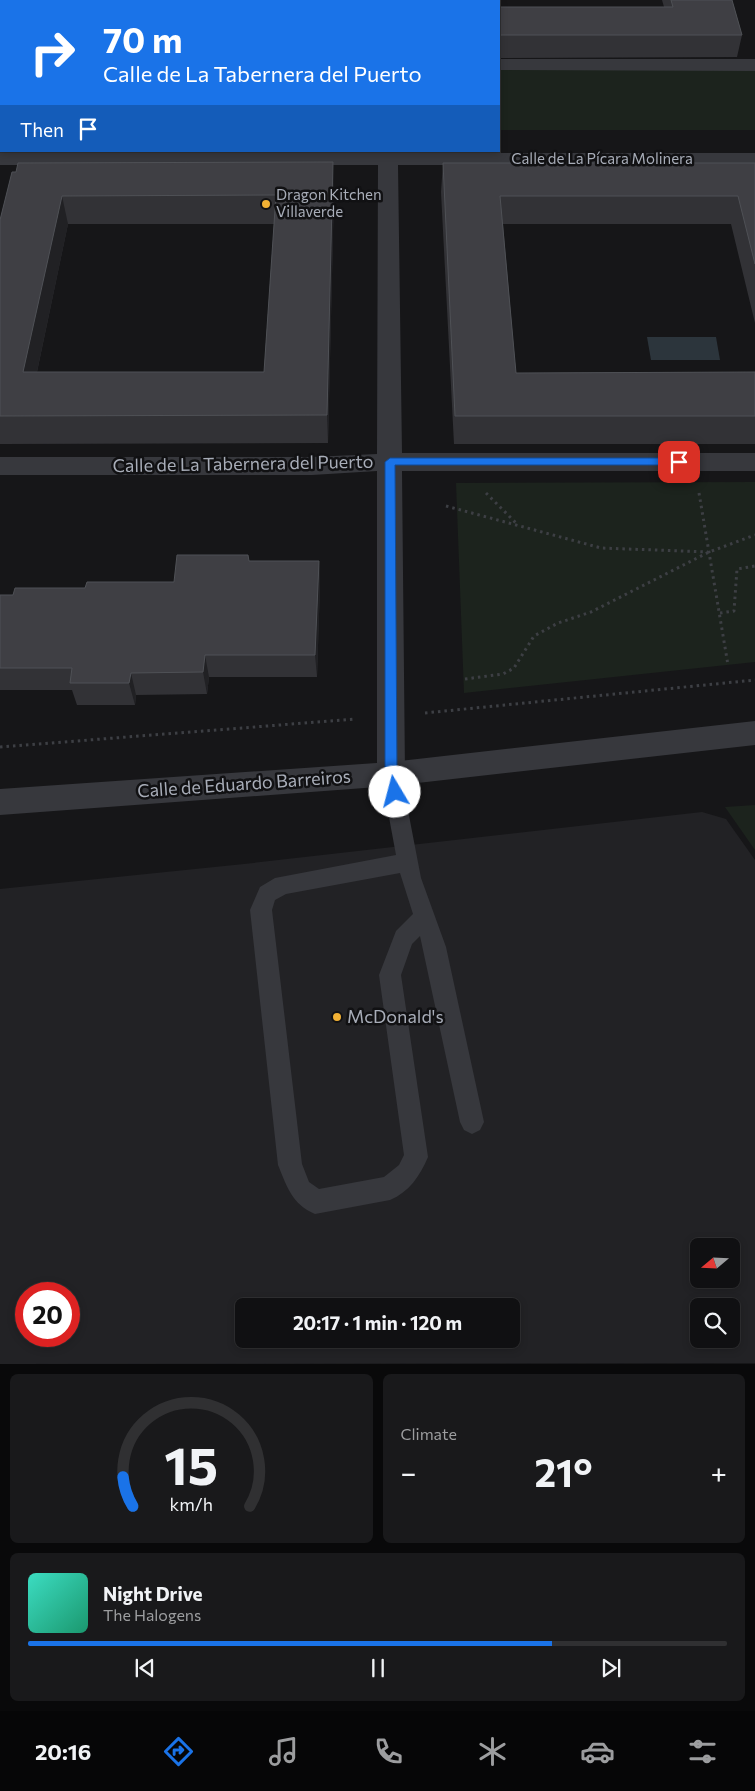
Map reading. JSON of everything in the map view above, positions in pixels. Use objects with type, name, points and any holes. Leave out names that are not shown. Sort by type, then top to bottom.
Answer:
[{"type":"street","points":[[500,64],[755,65]]},
{"type":"street","points":[[388,155],[391,774]]},
{"type":"street","name":"Calle de La Pícara Molinera","points":[[0,159],[388,155],[755,159]]},
{"type":"street","name":"Calle de La Tabernera del Puerto","points":[[0,466],[312,466],[390,462],[755,462]]},
{"type":"street","name":"Calle de Eduardo Barreiros","points":[[0,802],[391,774],[755,733]]},
{"type":"lane","points":[[391,774],[411,878],[435,947],[472,1122]]},
{"type":"lane","points":[[408,862],[282,885],[267,894],[261,910],[290,1165],[302,1190],[315,1202],[390,1188],[406,1172],[416,1157],[390,974],[404,938],[425,916]]},
{"type":"path","points":[[698,488],[728,665]]},
{"type":"path","points":[[485,492],[519,526]]},
{"type":"path","points":[[446,506],[601,548],[709,552]]},
{"type":"path","points":[[465,679],[503,674],[514,668],[534,636],[558,623],[591,612],[709,552],[755,535]]},
{"type":"path","points":[[720,613],[734,612],[736,569],[755,566]]},
{"type":"shaded area","points":[[500,60],[755,60],[755,130],[500,130]]},
{"type":"shaded area","points":[[647,337],[716,337],[720,360],[651,360]]},
{"type":"shaded area","points":[[755,482],[755,662],[464,693],[456,483]]},
{"type":"shaded area","points":[[755,805],[755,850],[725,807]]},
{"type":"shaded area","points":[[702,812],[726,819],[755,860],[755,1363],[0,1364],[0,889],[244,864]]},
{"type":"building","points":[[671,0],[732,0],[742,35],[500,36],[500,7],[673,7]]},
{"type":"building","points":[[333,162],[327,415],[0,416],[0,220],[12,172],[16,172],[18,163]],"holes":[[[276,195],[264,372],[23,372],[62,196]]]},
{"type":"building","points":[[443,163],[755,163],[755,264],[738,196],[500,196],[516,373],[755,372],[755,416],[455,416]]},
{"type":"building","points":[[177,555],[248,555],[249,561],[319,561],[315,655],[205,655],[203,672],[131,673],[129,683],[70,683],[72,668],[0,668],[0,595],[13,595],[15,588],[85,588],[87,582],[174,582]]},
{"type":"place","name":"Dragon Kitchen Villaverde","points":[[266,204]]},
{"type":"place","name":"McDonald's","points":[[337,1017]]},
{"type":"route","points":[[395,792],[391,774],[390,462],[679,462]]}]
